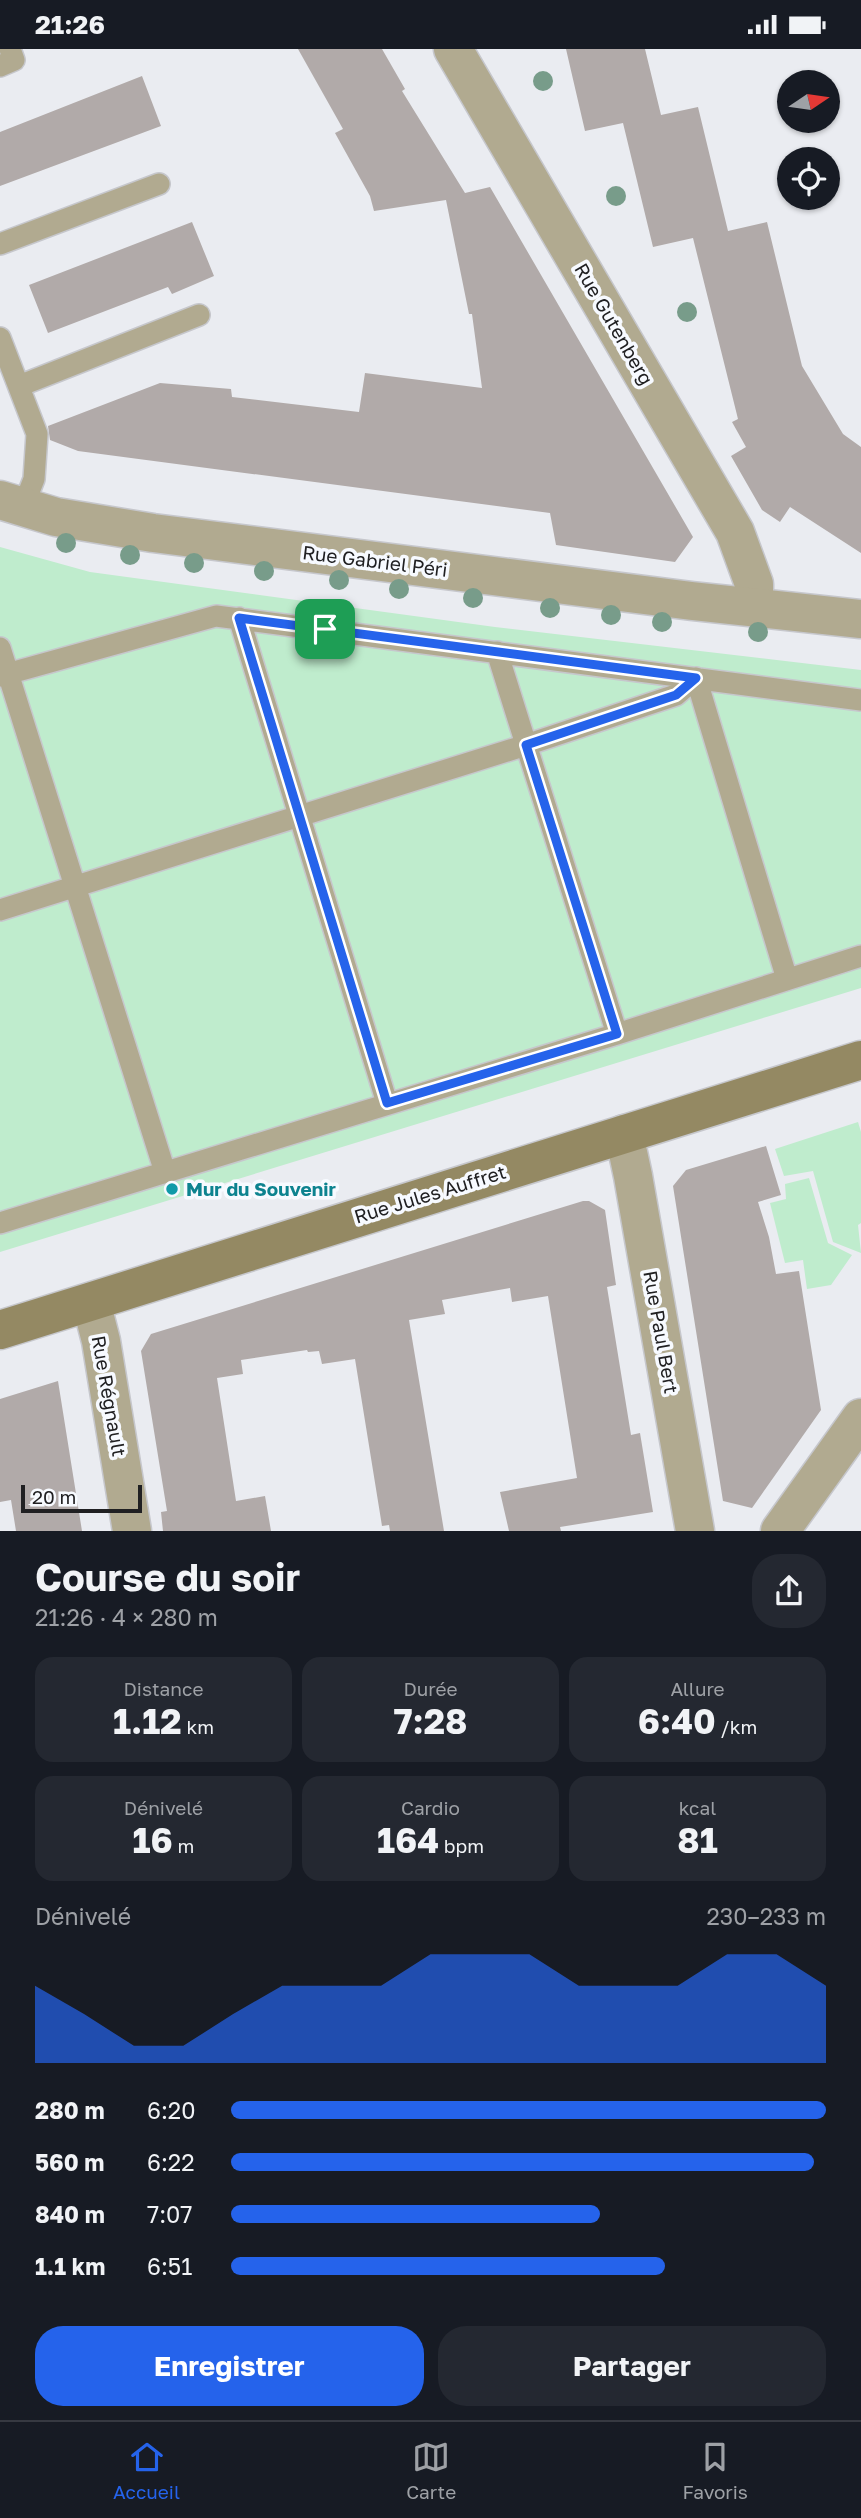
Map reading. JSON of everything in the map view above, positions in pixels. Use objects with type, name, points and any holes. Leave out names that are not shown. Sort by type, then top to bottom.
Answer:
[{"type":"main road","name":"Rue Jules Auffret","points":[[0,1330],[861,1060]]},
{"type":"street","name":"Rue Gutenberg","points":[[453,49],[735,532],[754,584],[754,607]]},
{"type":"street","name":"Rue Gabriel Péri","points":[[11,504],[56,517],[153,533],[692,601],[861,619]]},
{"type":"street","name":"Rue Paul Bert","points":[[624,1134],[695,1531]]},
{"type":"street","name":"Rue Régnault","points":[[91,1302],[101,1341],[132,1531]]},
{"type":"street","points":[[780,1531],[861,1418]]},
{"type":"lane","points":[[0,66],[14,60],[10,49]]},
{"type":"lane","points":[[0,244],[159,184]]},
{"type":"lane","points":[[19,386],[199,315]]},
{"type":"lane","points":[[0,338],[37,434],[34,479],[11,504]]},
{"type":"lane","points":[[4,675],[216,616],[861,700]]},
{"type":"lane","points":[[239,618],[387,1103]]},
{"type":"lane","points":[[0,648],[4,675],[165,1172]]},
{"type":"lane","points":[[496,652],[617,1034]]},
{"type":"lane","points":[[0,910],[526,745],[676,695],[696,678]]},
{"type":"lane","points":[[696,678],[787,979]]},
{"type":"lane","points":[[0,1223],[617,1034],[861,956]]},
{"type":"green space","points":[[0,547],[90,572],[495,627],[861,670],[861,988],[0,1252]]},
{"type":"green space","points":[[858,1122],[861,1132],[861,1223],[858,1225],[861,1253],[833,1242],[813,1171],[784,1176],[775,1149]]},
{"type":"green space","points":[[809,1178],[828,1243],[852,1255],[831,1285],[807,1289],[803,1260],[785,1263],[770,1203],[786,1199],[785,1184]]},
{"type":"building","points":[[298,49],[382,49],[405,89],[402,91],[465,193],[490,187],[693,537],[675,562],[556,545],[550,513],[78,451],[50,440],[48,426],[160,383],[231,389],[232,397],[359,412],[365,373],[482,388],[472,314],[469,314],[446,200],[374,211],[370,196],[335,133],[343,129]]},
{"type":"building","points":[[566,49],[645,49],[661,115],[698,107],[728,231],[767,222],[802,366],[843,434],[861,447],[861,553],[790,507],[780,522],[762,510],[731,456],[746,447],[732,422],[738,419],[693,238],[653,247],[623,123],[585,131]]},
{"type":"building","points":[[142,76],[161,126],[0,186],[0,132]]},
{"type":"building","points":[[192,222],[214,276],[172,294],[168,287],[48,333],[29,285]]},
{"type":"building","points":[[766,1146],[781,1195],[758,1202],[769,1237],[776,1274],[799,1271],[821,1410],[752,1508],[723,1501],[673,1186],[686,1170]]},
{"type":"building","points":[[589,1201],[605,1210],[616,1285],[607,1287],[631,1435],[640,1433],[653,1512],[560,1527],[561,1531],[509,1531],[500,1492],[577,1478],[548,1296],[512,1302],[510,1288],[442,1300],[445,1314],[409,1320],[444,1531],[390,1531],[389,1525],[382,1526],[355,1359],[322,1364],[319,1351],[307,1350],[241,1360],[243,1374],[217,1378],[236,1501],[265,1496],[271,1531],[163,1531],[161,1512],[167,1511],[141,1351],[151,1334]]},
{"type":"building","points":[[58,1381],[82,1531],[16,1531],[11,1500],[0,1502],[0,1399]]},
{"type":"place","name":"Mur du Souvenir","points":[[172,1189]]},
{"type":"route","points":[[239,618],[325,629],[696,678],[676,695],[526,745],[617,1034],[387,1103],[239,618]]}]
